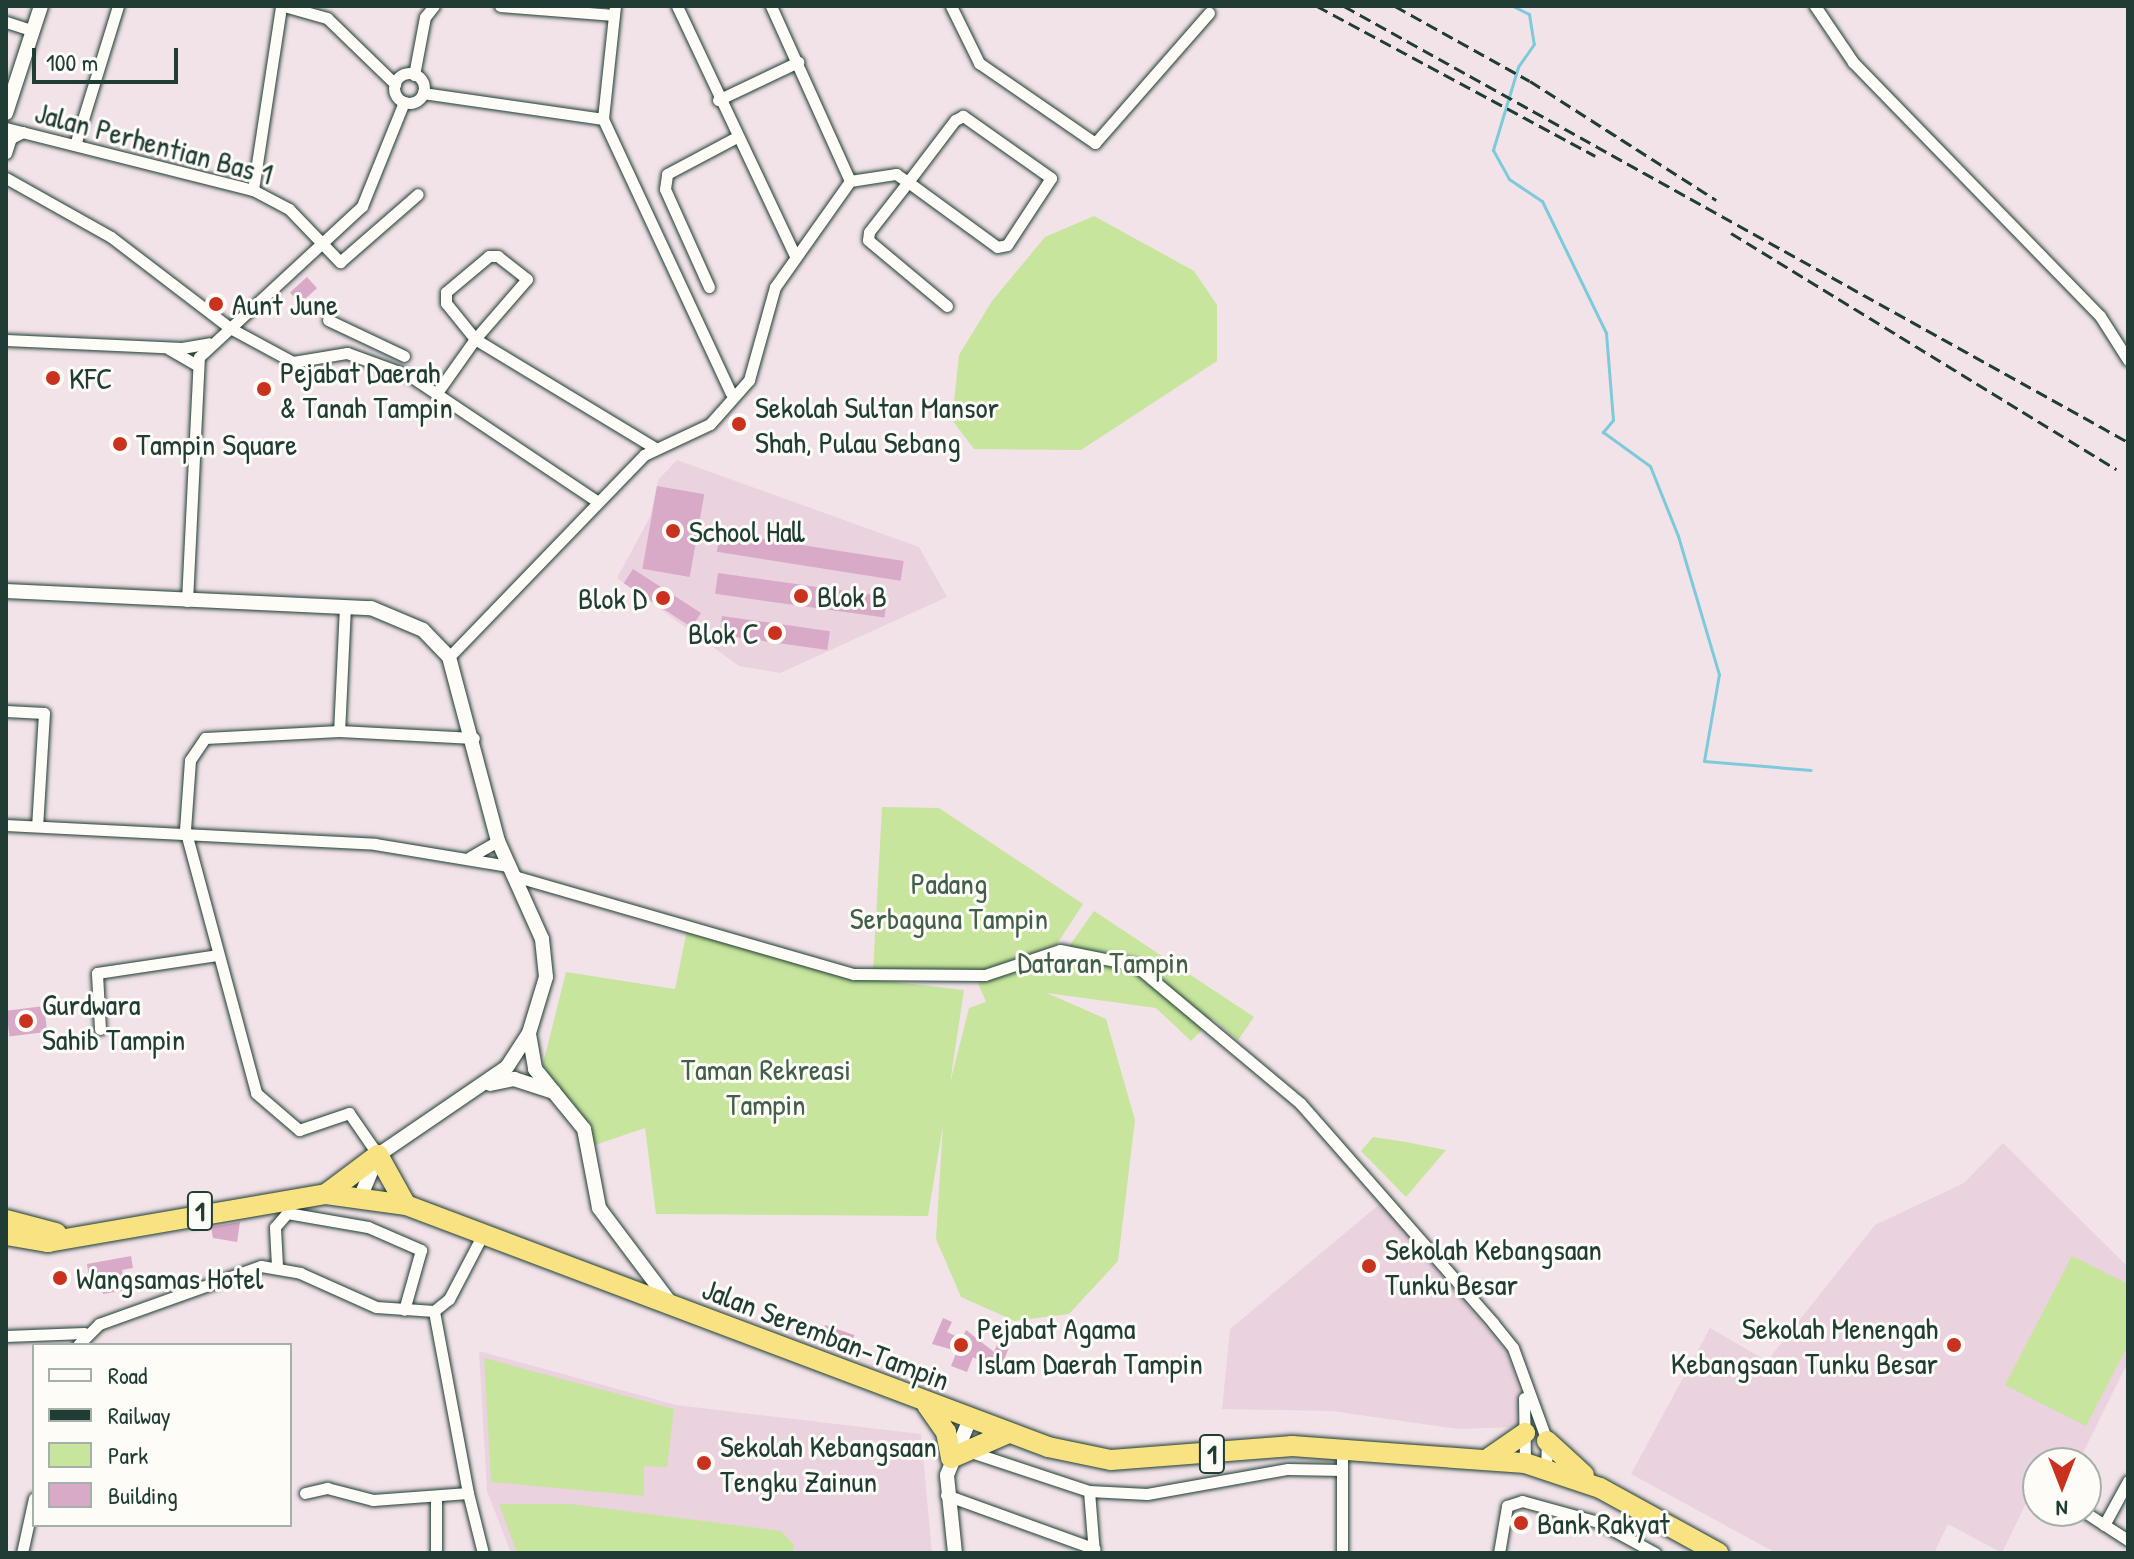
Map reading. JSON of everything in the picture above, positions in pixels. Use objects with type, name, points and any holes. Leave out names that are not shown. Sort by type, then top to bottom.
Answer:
[{"type":"highway","points":[[326,1194],[378,1155],[406,1205]]},
{"type":"highway","name":"Jalan Seremban-Tampin","points":[[6,1220],[68,1237],[326,1194],[406,1205],[1006,1434],[1111,1460],[1292,1446],[1342,1460],[1489,1458],[1525,1463],[1600,1488],[1709,1551]]},
{"type":"highway","name":"1","points":[[6,1235],[38,1242],[68,1237]]},
{"type":"highway","points":[[927,1405],[957,1450],[1006,1434]]},
{"type":"highway","points":[[1489,1458],[1525,1433]]},
{"type":"highway","points":[[1547,1441],[1600,1488]]},
{"type":"street","points":[[6,113],[41,6]]},
{"type":"street","points":[[75,145],[118,6]]},
{"type":"street","points":[[253,190],[282,6],[327,18],[395,84],[404,102]]},
{"type":"street","points":[[423,93],[414,75],[425,17],[434,6]]},
{"type":"street","points":[[500,6],[614,10],[603,119],[731,393]]},
{"type":"street","points":[[677,6],[735,138],[795,256]]},
{"type":"street","points":[[771,6],[850,181]]},
{"type":"street","points":[[951,6],[979,63],[1095,143],[1209,13]]},
{"type":"street","points":[[1815,6],[1853,62],[2100,316],[2128,360]]},
{"type":"street","points":[[6,22],[33,31]]},
{"type":"street","points":[[718,100],[798,62]]},
{"type":"street","points":[[395,84],[414,75]]},
{"type":"street","points":[[187,601],[197,365],[210,342],[230,328],[371,194],[404,102],[423,93],[603,119]]},
{"type":"street","points":[[449,657],[598,502],[655,448],[710,424],[731,393],[749,380],[775,287],[850,181],[880,173],[908,182],[1002,248],[1051,183],[963,116],[908,182],[868,240],[947,306]]},
{"type":"street","name":"Jalan Perhentian Bas 1","points":[[6,128],[253,190],[289,209],[322,242]]},
{"type":"street","points":[[6,153],[11,138],[24,132]]},
{"type":"street","points":[[709,287],[665,189],[667,174],[735,138]]},
{"type":"street","points":[[6,178],[111,237],[230,328],[293,362],[332,351],[410,376],[598,502]]},
{"type":"street","points":[[322,242],[340,262],[418,194]]},
{"type":"street","points":[[436,394],[475,339],[527,279],[498,256],[489,256],[446,292],[446,303],[475,339],[655,448]]},
{"type":"street","points":[[328,320],[404,356]]},
{"type":"street","points":[[332,351],[348,329]]},
{"type":"street","points":[[6,340],[165,347],[210,342]]},
{"type":"street","points":[[165,347],[197,365]]},
{"type":"street","points":[[6,591],[345,606],[407,620],[449,657],[474,738],[498,841],[546,956],[541,1002],[529,1033],[528,1060],[515,1076],[487,1085],[378,1155],[360,1198],[356,1223]]},
{"type":"street","points":[[339,731],[345,606]]},
{"type":"street","points":[[6,711],[44,713],[37,826]]},
{"type":"street","points":[[378,1155],[349,1113],[299,1130],[256,1093],[185,829],[190,760],[205,738],[339,731],[474,738]]},
{"type":"street","points":[[6,825],[185,829],[375,844],[466,859],[853,974],[985,975],[1060,950],[1135,965],[1300,1103],[1493,1323],[1513,1348],[1524,1389],[1547,1441],[1546,1468]]},
{"type":"street","points":[[466,859],[498,841]]},
{"type":"street","points":[[100,1029],[97,973],[217,955]]},
{"type":"street","points":[[515,1076],[528,1060]]},
{"type":"street","points":[[528,1060],[584,1129],[599,1208],[674,1308]]},
{"type":"street","points":[[515,1076],[554,1092]]},
{"type":"street","points":[[277,1266],[275,1227],[287,1213],[356,1223],[418,1245],[421,1260],[404,1310]]},
{"type":"street","points":[[6,1336],[84,1333],[186,1288],[277,1266],[376,1307],[434,1311],[449,1299],[483,1234]]},
{"type":"street","points":[[434,1311],[468,1493],[483,1553]]},
{"type":"street","points":[[79,1343],[84,1333]]},
{"type":"street","points":[[1524,1389],[1525,1463]]},
{"type":"street","points":[[955,1553],[946,1495],[965,1419]]},
{"type":"street","points":[[957,1450],[1089,1491],[1147,1494],[1342,1460],[1342,1553]]},
{"type":"street","points":[[2128,1481],[2104,1525],[2128,1540]]},
{"type":"street","points":[[305,1493],[327,1488],[366,1500],[468,1493]]},
{"type":"street","points":[[946,1495],[1095,1551],[1089,1491]]},
{"type":"street","points":[[436,1496],[436,1553]]},
{"type":"street","points":[[1499,1553],[1507,1506],[1522,1501],[1598,1522],[1655,1553]]},
{"type":"street","points":[[22,1553],[32,1507]]},
{"type":"shaded area","points":[[677,460],[919,547],[947,597],[780,673],[739,666],[617,578],[650,517],[658,480]]},
{"type":"shaded area","name":"Sekolah Menengah Kebangsaan Tunku Besar","points":[[2003,1143],[2128,1267],[2128,1362],[2086,1447],[2022,1447],[2022,1512],[2002,1553],[1948,1524],[1934,1553],[1776,1553],[1631,1474],[1710,1328],[1767,1361],[1875,1225],[1964,1183]]},
{"type":"shaded area","name":"Sekolah Kebangsaan Tunku Besar","points":[[1381,1203],[1507,1353],[1519,1390],[1517,1427],[1458,1429],[1332,1411],[1222,1409],[1230,1329]]},
{"type":"shaded area","name":"Sekolah Kebangsaan Tengku Zainun","points":[[479,1351],[676,1405],[921,1434],[932,1553],[511,1553],[487,1491]]},
{"type":"green space","points":[[1094,216],[1194,271],[1217,305],[1217,361],[1081,450],[974,449],[952,420],[959,355],[992,301],[1045,237]]},
{"type":"green space","name":"Padang Serbaguna Tampin","points":[[882,807],[939,808],[1083,904],[1057,944],[1010,963],[977,973],[873,973]]},
{"type":"green space","points":[[1094,911],[1254,1017],[1238,1040],[1213,1019],[1191,1041],[1156,1008],[1047,993],[1106,1019],[1135,1120],[1118,1261],[1069,1314],[1015,1321],[961,1297],[936,1239],[943,1125],[928,1216],[656,1214],[645,1128],[589,1147],[543,1064],[566,972],[675,989],[687,930],[861,978],[964,990],[950,1083],[969,1008],[986,1002],[975,976],[1065,952]]},
{"type":"green space","points":[[1373,1137],[1446,1150],[1406,1197],[1361,1151]]},
{"type":"green space","points":[[2072,1256],[2128,1284],[2128,1345],[2086,1426],[2005,1385]]},
{"type":"green space","points":[[484,1358],[674,1409],[667,1467],[644,1466],[644,1496],[491,1482]]},
{"type":"green space","points":[[499,1504],[570,1504],[781,1531],[794,1545],[793,1553],[517,1553]]},
{"type":"building","points":[[307,277],[317,288],[300,304],[290,292]]},
{"type":"building","name":"School Hall","points":[[657,486],[704,494],[690,577],[642,569]]},
{"type":"building","points":[[720,532],[904,561],[901,581],[717,552]]},
{"type":"building","name":"Blok D","points":[[633,569],[701,613],[692,627],[624,583]]},
{"type":"building","name":"Blok B","points":[[718,573],[887,597],[884,618],[715,594]]},
{"type":"building","name":"Blok C","points":[[722,616],[830,631],[827,650],[719,635]]},
{"type":"building","name":"Gurdwara Sahib Tampin","points":[[44,1006],[47,1032],[9,1036],[6,1011]]},
{"type":"building","points":[[240,1222],[237,1242],[213,1238],[211,1227]]},
{"type":"building","points":[[131,1256],[133,1268],[122,1270],[126,1290],[103,1294],[99,1275],[89,1277],[87,1264]]},
{"type":"building","name":"Pejabat Agama Islam Daerah Tampin","points":[[943,1318],[952,1322],[947,1332],[962,1339],[966,1330],[994,1352],[999,1340],[1010,1345],[999,1372],[973,1357],[967,1372],[951,1366],[957,1351],[932,1344]]},
{"type":"building","points":[[825,1325],[854,1335],[851,1345],[821,1335]]},
{"type":"waterway","points":[[1513,6],[1529,14],[1534,44],[1518,67],[1493,150],[1509,179],[1542,201],[1606,333],[1613,420],[1603,432],[1650,466],[1678,536],[1719,674],[1704,761],[1811,770]]},
{"type":"railway","points":[[1317,6],[1595,156]]},
{"type":"railway","points":[[1344,6],[2128,442]]},
{"type":"railway","points":[[1395,6],[1530,81],[1716,200]]},
{"type":"railway","points":[[1731,233],[2116,469]]},
{"type":"place","name":"Aunt June","points":[[216,304]]},
{"type":"place","name":"KFC","points":[[53,378]]},
{"type":"place","name":"Pejabat Daerah & Tanah Tampin","points":[[264,389]]},
{"type":"place","name":"Sekolah Sultan Mansor Shah, Pulau Sebang","points":[[739,424]]},
{"type":"place","name":"Tampin Square","points":[[120,444]]},
{"type":"place","name":"School Hall","points":[[673,531]]},
{"type":"place","name":"Blok B","points":[[801,596]]},
{"type":"place","name":"Blok D","points":[[663,598]]},
{"type":"place","name":"Blok C","points":[[775,633]]},
{"type":"place","name":"Gurdwara Sahib Tampin","points":[[26,1021]]},
{"type":"place","name":"Sekolah Kebangsaan Tunku Besar","points":[[1369,1266]]},
{"type":"place","name":"Wangsamas Hotel","points":[[60,1278]]},
{"type":"place","name":"Pejabat Agama Islam Daerah Tampin","points":[[961,1345]]},
{"type":"place","name":"Sekolah Menengah Kebangsaan Tunku Besar","points":[[1954,1345]]},
{"type":"place","name":"Sekolah Kebangsaan Tengku Zainun","points":[[704,1463]]},
{"type":"place","name":"Bank Rakyat","points":[[1521,1523]]},
{"type":"park label","name":"Dataran Tampin","points":[[1103,962]]},
{"type":"park label","name":"Taman Rekreasi Tampin","points":[[766,1086]]}]
